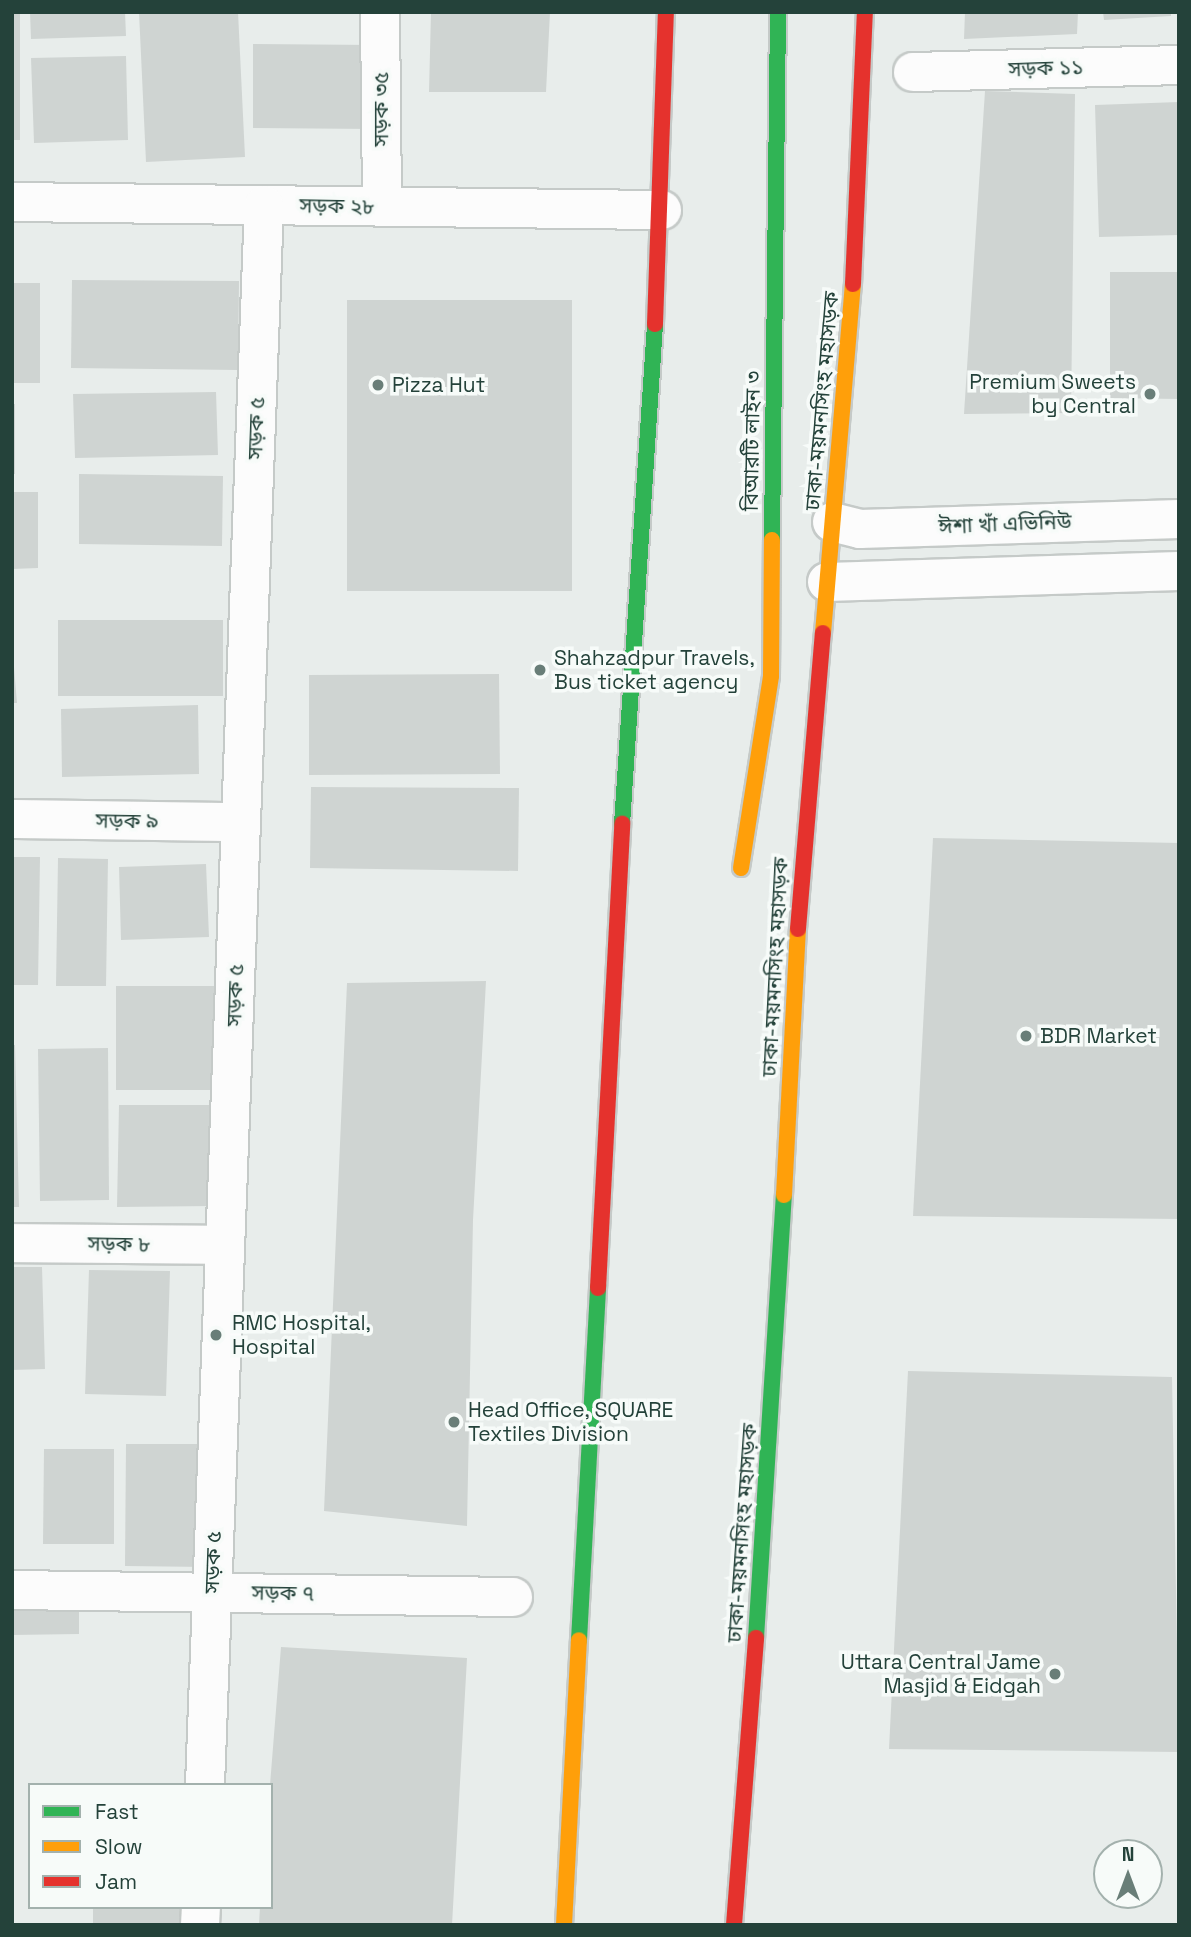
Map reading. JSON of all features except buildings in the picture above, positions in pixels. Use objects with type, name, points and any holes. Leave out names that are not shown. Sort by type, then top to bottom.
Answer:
[{"type":"highway","points":[[564,1925],[623,810],[662,210],[666,12]]},
{"type":"highway","name":"বিআরটি লাইন ৩","points":[[741,868],[771,676],[778,12]]},
{"type":"highway","name":"ঢাকা-ময়মনসিংহ মহাসড়ক","points":[[734,1925],[769,1464],[800,900],[857,243],[865,12]]},
{"type":"highway","points":[[771,676],[779,742]]},
{"type":"highway","points":[[790,821],[800,900]]},
{"type":"street","name":"সড়ক ৩৫","points":[[380,12],[382,207]]},
{"type":"street","name":"সড়ক ১১","points":[[913,72],[1179,65]]},
{"type":"street","name":"সড়ক ২৮","points":[[12,202],[662,210]]},
{"type":"street","name":"সড়ক ৫","points":[[205,1783],[264,205]]},
{"type":"street","name":"ঈশা খাঁ এভিনিউ","points":[[832,522],[860,529],[1179,519]]},
{"type":"street","points":[[827,582],[1179,571]]},
{"type":"street","name":"সড়ক ৯","points":[[12,819],[241,822]]},
{"type":"street","name":"সড়ক ৮","points":[[12,1243],[225,1245]]},
{"type":"street","name":"সড়ক ৭","points":[[12,1590],[513,1597]]},
{"type":"traffic: fast","points":[[772,540],[778,12]]},
{"type":"traffic: fast","points":[[622,824],[655,324]]},
{"type":"traffic: fast","points":[[756,1638],[784,1195]]},
{"type":"traffic: fast","points":[[579,1640],[598,1288]]},
{"type":"traffic: slow","points":[[823,633],[853,284]]},
{"type":"traffic: slow","points":[[741,868],[771,676],[772,540]]},
{"type":"traffic: slow","points":[[784,1195],[798,929]]},
{"type":"traffic: slow","points":[[564,1925],[579,1640]]},
{"type":"traffic: jam","points":[[655,324],[666,12]]},
{"type":"traffic: jam","points":[[853,284],[865,12]]},
{"type":"traffic: jam","points":[[798,929],[823,633]]},
{"type":"traffic: jam","points":[[598,1288],[622,824]]},
{"type":"traffic: jam","points":[[734,1925],[756,1638]]},
{"type":"place","name":"Pizza Hut","points":[[378,385]]},
{"type":"place","name":"Premium Sweets by Central","points":[[1150,394]]},
{"type":"place","name":"Shahzadpur Travels, Bus ticket agency","points":[[540,670]]},
{"type":"place","name":"BDR Market","points":[[1026,1036]]},
{"type":"place","name":"RMC Hospital, Hospital","points":[[216,1335]]},
{"type":"place","name":"Head Office, SQUARE Textiles Division","points":[[454,1422]]},
{"type":"place","name":"Uttara Central Jame Masjid & Eidgah","points":[[1055,1674]]}]
